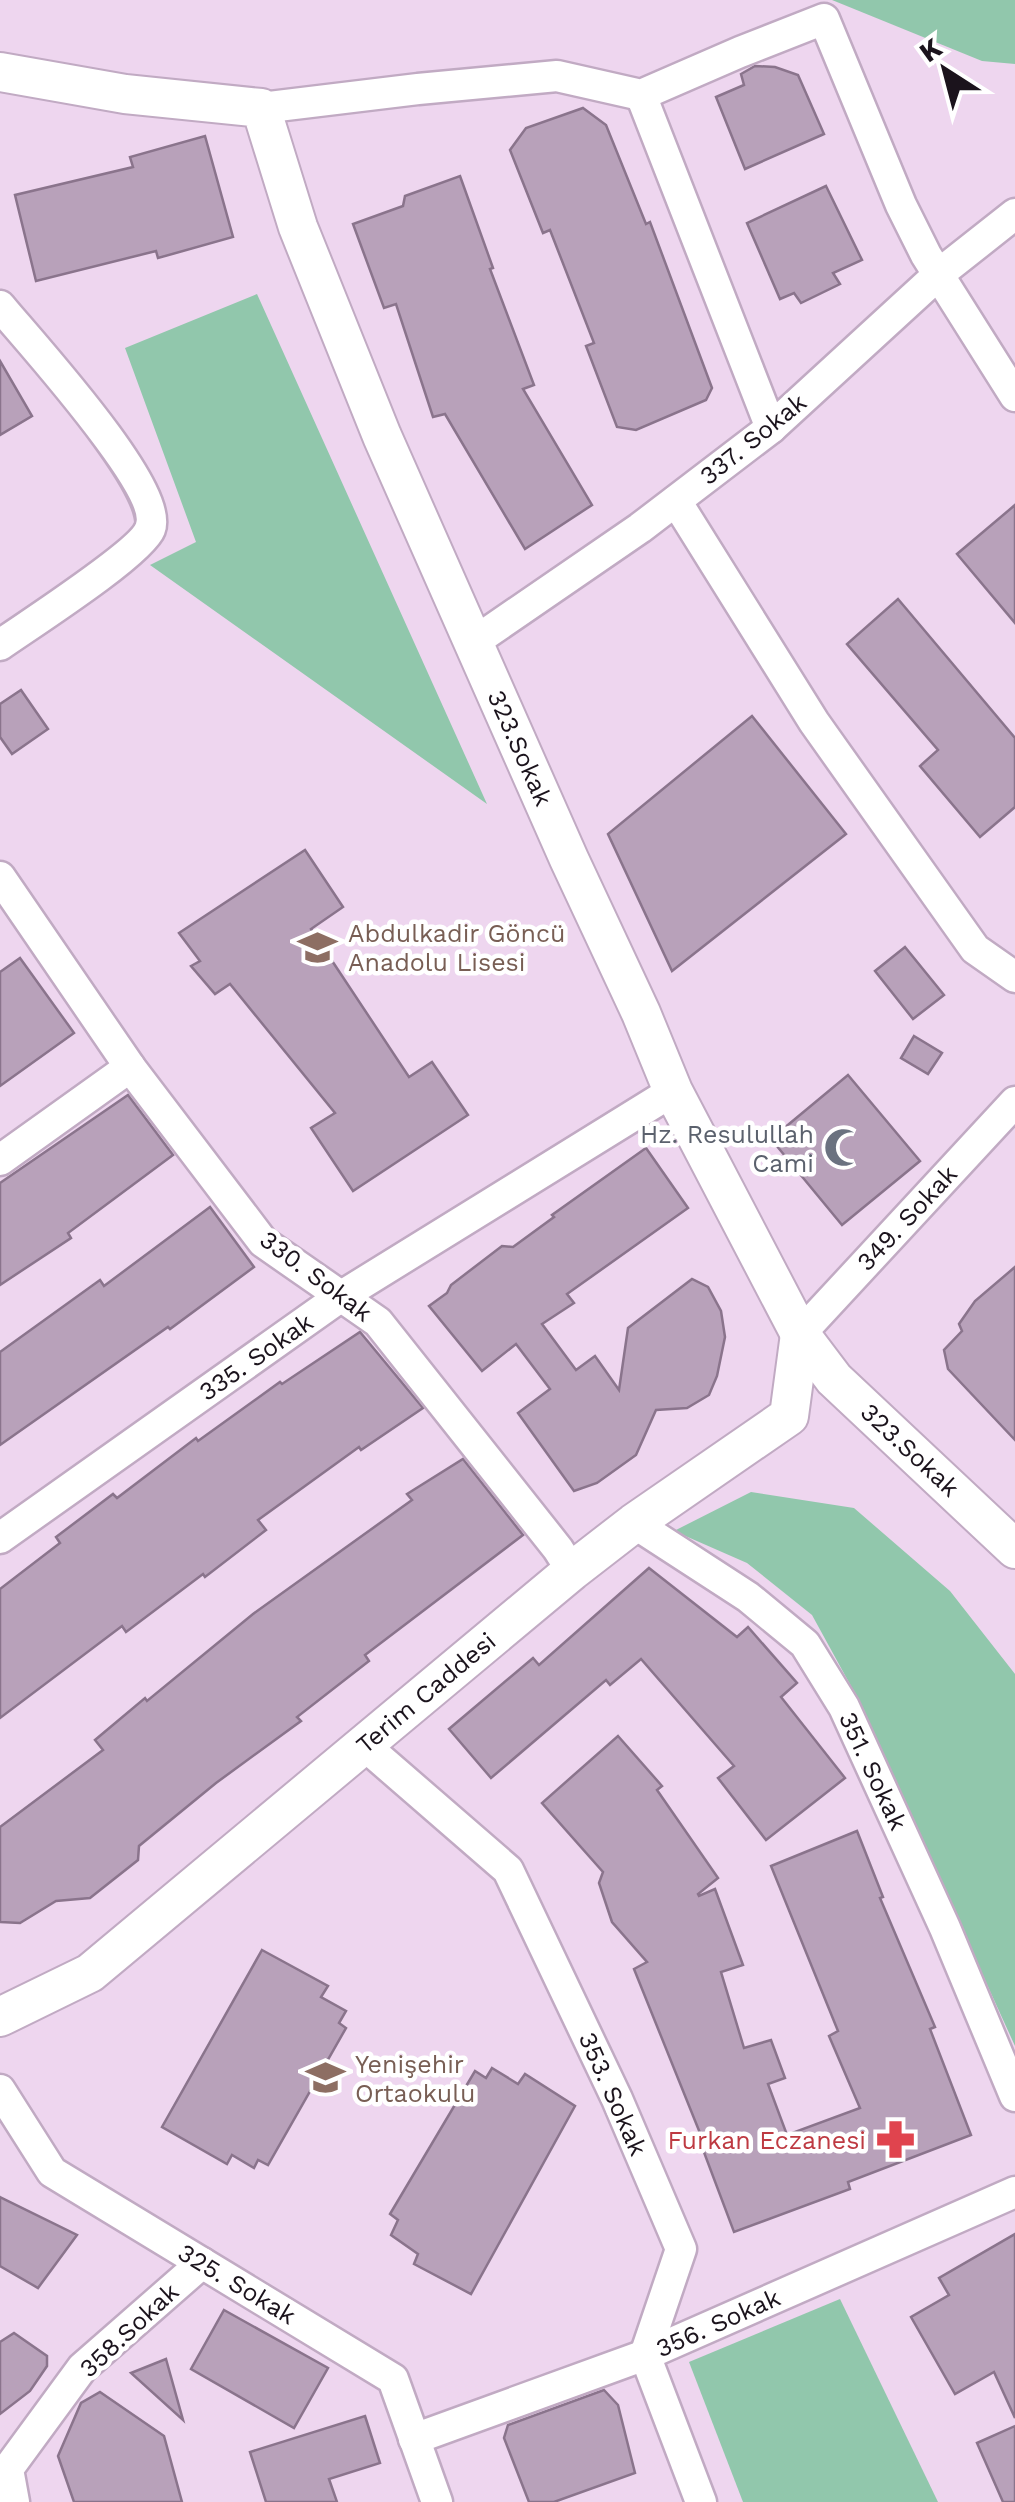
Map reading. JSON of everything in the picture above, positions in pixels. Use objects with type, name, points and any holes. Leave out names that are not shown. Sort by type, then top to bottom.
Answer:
[{"type":"street","points":[[0,72],[125,94],[261,108],[557,76],[641,96],[824,20],[926,255],[1015,396]]},
{"type":"street","points":[[641,96],[771,428]]},
{"type":"street","name":"323.Sokak","points":[[261,108],[298,227],[382,436],[673,1091],[800,1334],[834,1379],[1015,1550]]},
{"type":"street","name":"337. Sokak","points":[[474,642],[676,501],[771,428],[939,274],[1015,214]]},
{"type":"street","points":[[0,306],[106,432],[147,499],[152,522],[150,532],[130,553],[0,645]]},
{"type":"street","points":[[676,501],[814,722],[975,950],[1015,977]]},
{"type":"street","name":"330. Sokak","points":[[0,878],[130,1067],[264,1242],[378,1322],[572,1571]]},
{"type":"street","points":[[0,1160],[130,1067]]},
{"type":"street","name":"335. Sokak","points":[[0,1538],[340,1297],[673,1091]]},
{"type":"street","name":"349. Sokak","points":[[800,1334],[1015,1102]]},
{"type":"street","name":"Terim Caddesi","points":[[0,2018],[90,1973],[572,1571],[788,1416],[800,1334]]},
{"type":"street","name":"351. Sokak","points":[[634,1523],[748,1597],[805,1644],[844,1707],[945,1928],[1015,2096]]},
{"type":"street","name":"353. Sokak","points":[[364,1745],[508,1870],[617,2099],[682,2249],[645,2355]]},
{"type":"street","name":"325. Sokak","points":[[0,2090],[52,2172],[393,2379],[438,2502]]},
{"type":"street","name":"356. Sokak","points":[[414,2439],[645,2355],[1015,2192]]},
{"type":"street","name":"358.Sokak","points":[[14,2502],[8,2469],[82,2368],[202,2263]]},
{"type":"street","points":[[645,2355],[702,2502]]},
{"type":"green space","points":[[832,0],[1015,0],[1015,64],[982,61]]},
{"type":"green space","points":[[257,294],[487,804],[150,565],[196,542],[125,348]]},
{"type":"green space","points":[[751,1492],[854,1508],[950,1591],[1015,1674],[1015,2046],[852,1688],[812,1615],[747,1563],[674,1531]]},
{"type":"green space","points":[[840,2299],[938,2502],[743,2502],[689,2362]]},
{"type":"building","points":[[755,66],[775,67],[798,75],[824,134],[745,169],[716,97],[744,85],[741,74]]},
{"type":"building","points":[[583,108],[606,125],[646,224],[650,222],[712,388],[706,400],[636,430],[617,427],[586,346],[594,343],[550,230],[543,233],[510,150],[526,128]]},
{"type":"building","points":[[205,136],[233,237],[158,258],[156,251],[36,281],[15,195],[133,167],[130,157]]},
{"type":"building","points":[[460,176],[534,385],[523,389],[592,505],[525,549],[445,414],[433,417],[396,304],[384,308],[353,224],[403,206],[405,196]]},
{"type":"building","points":[[826,186],[862,260],[833,273],[840,284],[801,303],[794,293],[780,299],[747,223]]},
{"type":"building","points":[[0,361],[32,416],[0,435]]},
{"type":"building","points":[[1015,505],[1015,623],[957,554]]},
{"type":"building","points":[[898,599],[1015,738],[1015,807],[980,837],[920,766],[938,750],[847,644]]},
{"type":"building","points":[[21,690],[48,729],[12,754],[0,737],[0,704]]},
{"type":"building","points":[[752,716],[846,834],[672,971],[608,834]]},
{"type":"building","points":[[305,850],[343,907],[311,929],[409,1077],[432,1062],[468,1115],[353,1191],[311,1128],[335,1113],[230,984],[215,994],[191,966],[200,961],[179,933]]},
{"type":"building","points":[[905,947],[944,995],[913,1019],[875,971]]},
{"type":"building","points":[[20,958],[74,1033],[0,1086],[0,972]]},
{"type":"building","points":[[914,1036],[942,1053],[928,1074],[901,1058]]},
{"type":"building","name":"Hz. Resulullah Cami","points":[[848,1075],[920,1161],[842,1225],[771,1139]]},
{"type":"building","points":[[128,1095],[173,1155],[68,1233],[71,1238],[0,1285],[0,1183]]},
{"type":"building","points":[[646,1148],[688,1208],[567,1294],[574,1303],[542,1324],[576,1370],[595,1356],[619,1390],[628,1328],[692,1279],[708,1287],[721,1311],[725,1337],[717,1376],[709,1395],[687,1408],[656,1410],[636,1455],[597,1483],[574,1491],[518,1413],[550,1389],[516,1344],[482,1371],[429,1306],[502,1246],[513,1247]]},
{"type":"building","points":[[210,1207],[254,1267],[0,1445],[0,1352],[100,1280],[104,1286]]},
{"type":"building","points":[[1015,1267],[1015,1440],[948,1369],[944,1350],[962,1331],[959,1324],[975,1301]]},
{"type":"building","points":[[360,1332],[423,1408],[361,1450],[359,1447],[258,1520],[266,1530],[205,1577],[203,1574],[126,1632],[122,1626],[0,1718],[0,1589],[60,1543],[56,1537],[113,1494],[117,1498],[196,1438],[198,1441],[280,1382]]},
{"type":"building","points":[[463,1459],[523,1535],[365,1655],[369,1661],[297,1717],[301,1721],[139,1846],[138,1860],[90,1898],[56,1901],[20,1923],[0,1922],[0,1827],[103,1750],[95,1740],[145,1698],[147,1701],[253,1614],[412,1500],[407,1494]]},
{"type":"building","points":[[649,1568],[737,1637],[748,1627],[797,1683],[781,1697],[845,1778],[766,1840],[718,1778],[734,1766],[641,1659],[610,1685],[606,1680],[491,1778],[449,1729],[533,1658],[539,1665]]},
{"type":"building","points":[[618,1736],[662,1786],[657,1790],[718,1878],[698,1894],[715,1889],[743,1965],[721,1972],[744,2048],[771,2040],[785,2078],[768,2084],[787,2135],[860,2108],[829,2036],[838,2031],[771,1866],[857,1831],[883,1897],[880,1898],[935,2027],[930,2029],[971,2135],[848,2182],[850,2189],[734,2232],[699,2139],[702,2138],[634,1969],[647,1962],[612,1922],[599,1883],[603,1872],[542,1803]]},
{"type":"building","points":[[262,1950],[328,1986],[321,1997],[346,2011],[339,2023],[346,2028],[268,2165],[258,2160],[254,2168],[232,2155],[227,2164],[162,2127]]},
{"type":"building","points":[[492,2068],[518,2084],[525,2074],[575,2106],[471,2294],[414,2264],[418,2254],[391,2235],[398,2220],[390,2214],[475,2071],[486,2078]]},
{"type":"building","points":[[0,2197],[77,2235],[38,2288],[0,2266]]},
{"type":"building","points":[[1015,2234],[1015,2418],[994,2372],[955,2394],[911,2317],[949,2295],[939,2278]]},
{"type":"building","points":[[224,2310],[328,2368],[294,2428],[191,2369]]},
{"type":"building","points":[[14,2333],[47,2356],[47,2366],[30,2391],[0,2414],[0,2342]]},
{"type":"building","points":[[166,2359],[183,2420],[131,2373]]},
{"type":"building","points":[[604,2390],[618,2405],[635,2473],[554,2502],[529,2502],[504,2438],[508,2425]]},
{"type":"building","points":[[100,2392],[164,2436],[182,2502],[74,2502],[58,2456],[81,2403]]},
{"type":"building","points":[[365,2416],[380,2463],[329,2479],[337,2502],[266,2502],[250,2452]]},
{"type":"building","points":[[1015,2426],[1015,2502],[1003,2502],[977,2443]]},
{"type":"place","name":"Abdulkadir Göncü Anadolu Lisesi","points":[[318,947]]},
{"type":"place","name":"Hz. Resulullah Cami","points":[[844,1148]]},
{"type":"place","name":"Yenişehir Ortaokulu","points":[[325,2078]]},
{"type":"place","name":"Furkan Eczanesi","points":[[896,2140]]}]
